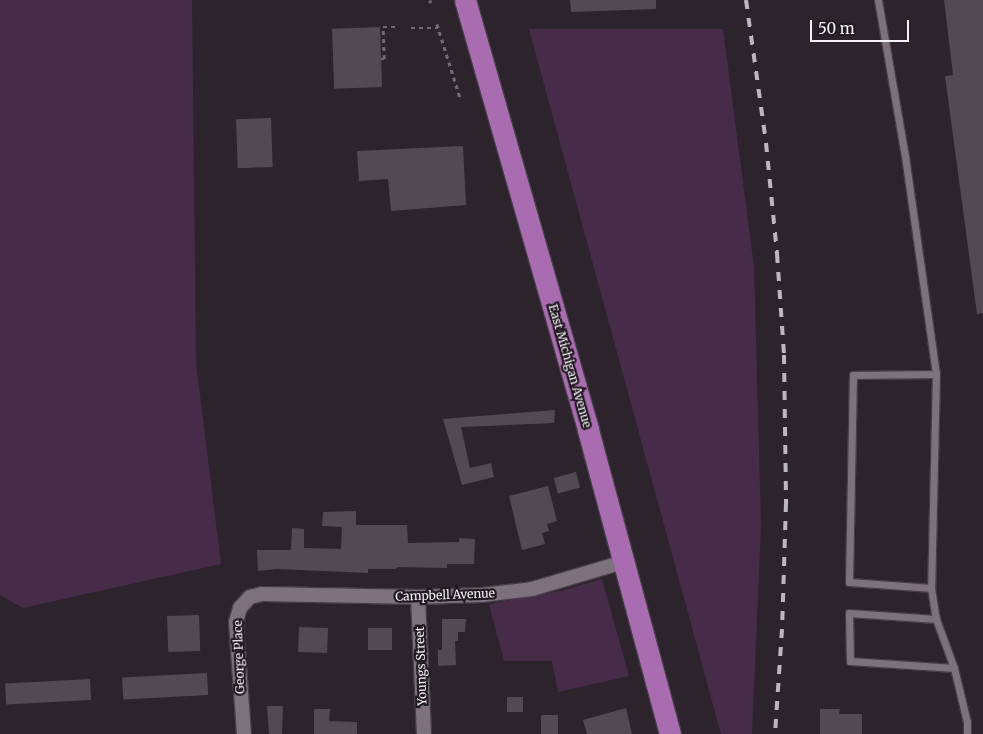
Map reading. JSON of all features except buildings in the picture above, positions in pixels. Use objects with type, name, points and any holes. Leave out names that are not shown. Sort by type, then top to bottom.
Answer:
[{"type":"main road","name":"East Michigan Avenue","points":[[465,0],[624,562],[670,734]]},
{"type":"street","name":"Campbell Avenue","points":[[262,594],[418,597],[482,595],[532,589],[624,562]]},
{"type":"street","name":"George Place","points":[[244,734],[236,622],[240,608],[250,597],[262,594]]},
{"type":"street","name":"Youngs Street","points":[[418,597],[424,734]]},
{"type":"lane","points":[[878,0],[905,156],[936,374],[931,588],[936,619],[954,668],[967,722],[967,734]]},
{"type":"lane","points":[[931,588],[849,582],[853,375],[936,374]]},
{"type":"lane","points":[[936,619],[849,613],[850,661],[954,668]]},
{"type":"path","points":[[437,24],[460,97]]},
{"type":"path","points":[[381,59],[384,59],[383,27],[395,27]]},
{"type":"path","points":[[411,28],[438,28]]},
{"type":"shaded area","points":[[0,0],[192,0],[196,363],[221,564],[23,608],[0,595]]},
{"type":"shaded area","points":[[529,29],[723,29],[754,267],[761,525],[752,734],[721,734]]},
{"type":"shaded area","points":[[602,579],[629,676],[558,692],[552,661],[504,661],[489,604],[560,591]]},
{"type":"railway","points":[[746,0],[766,143],[777,254],[784,355],[786,503],[782,629],[775,734]]}]
